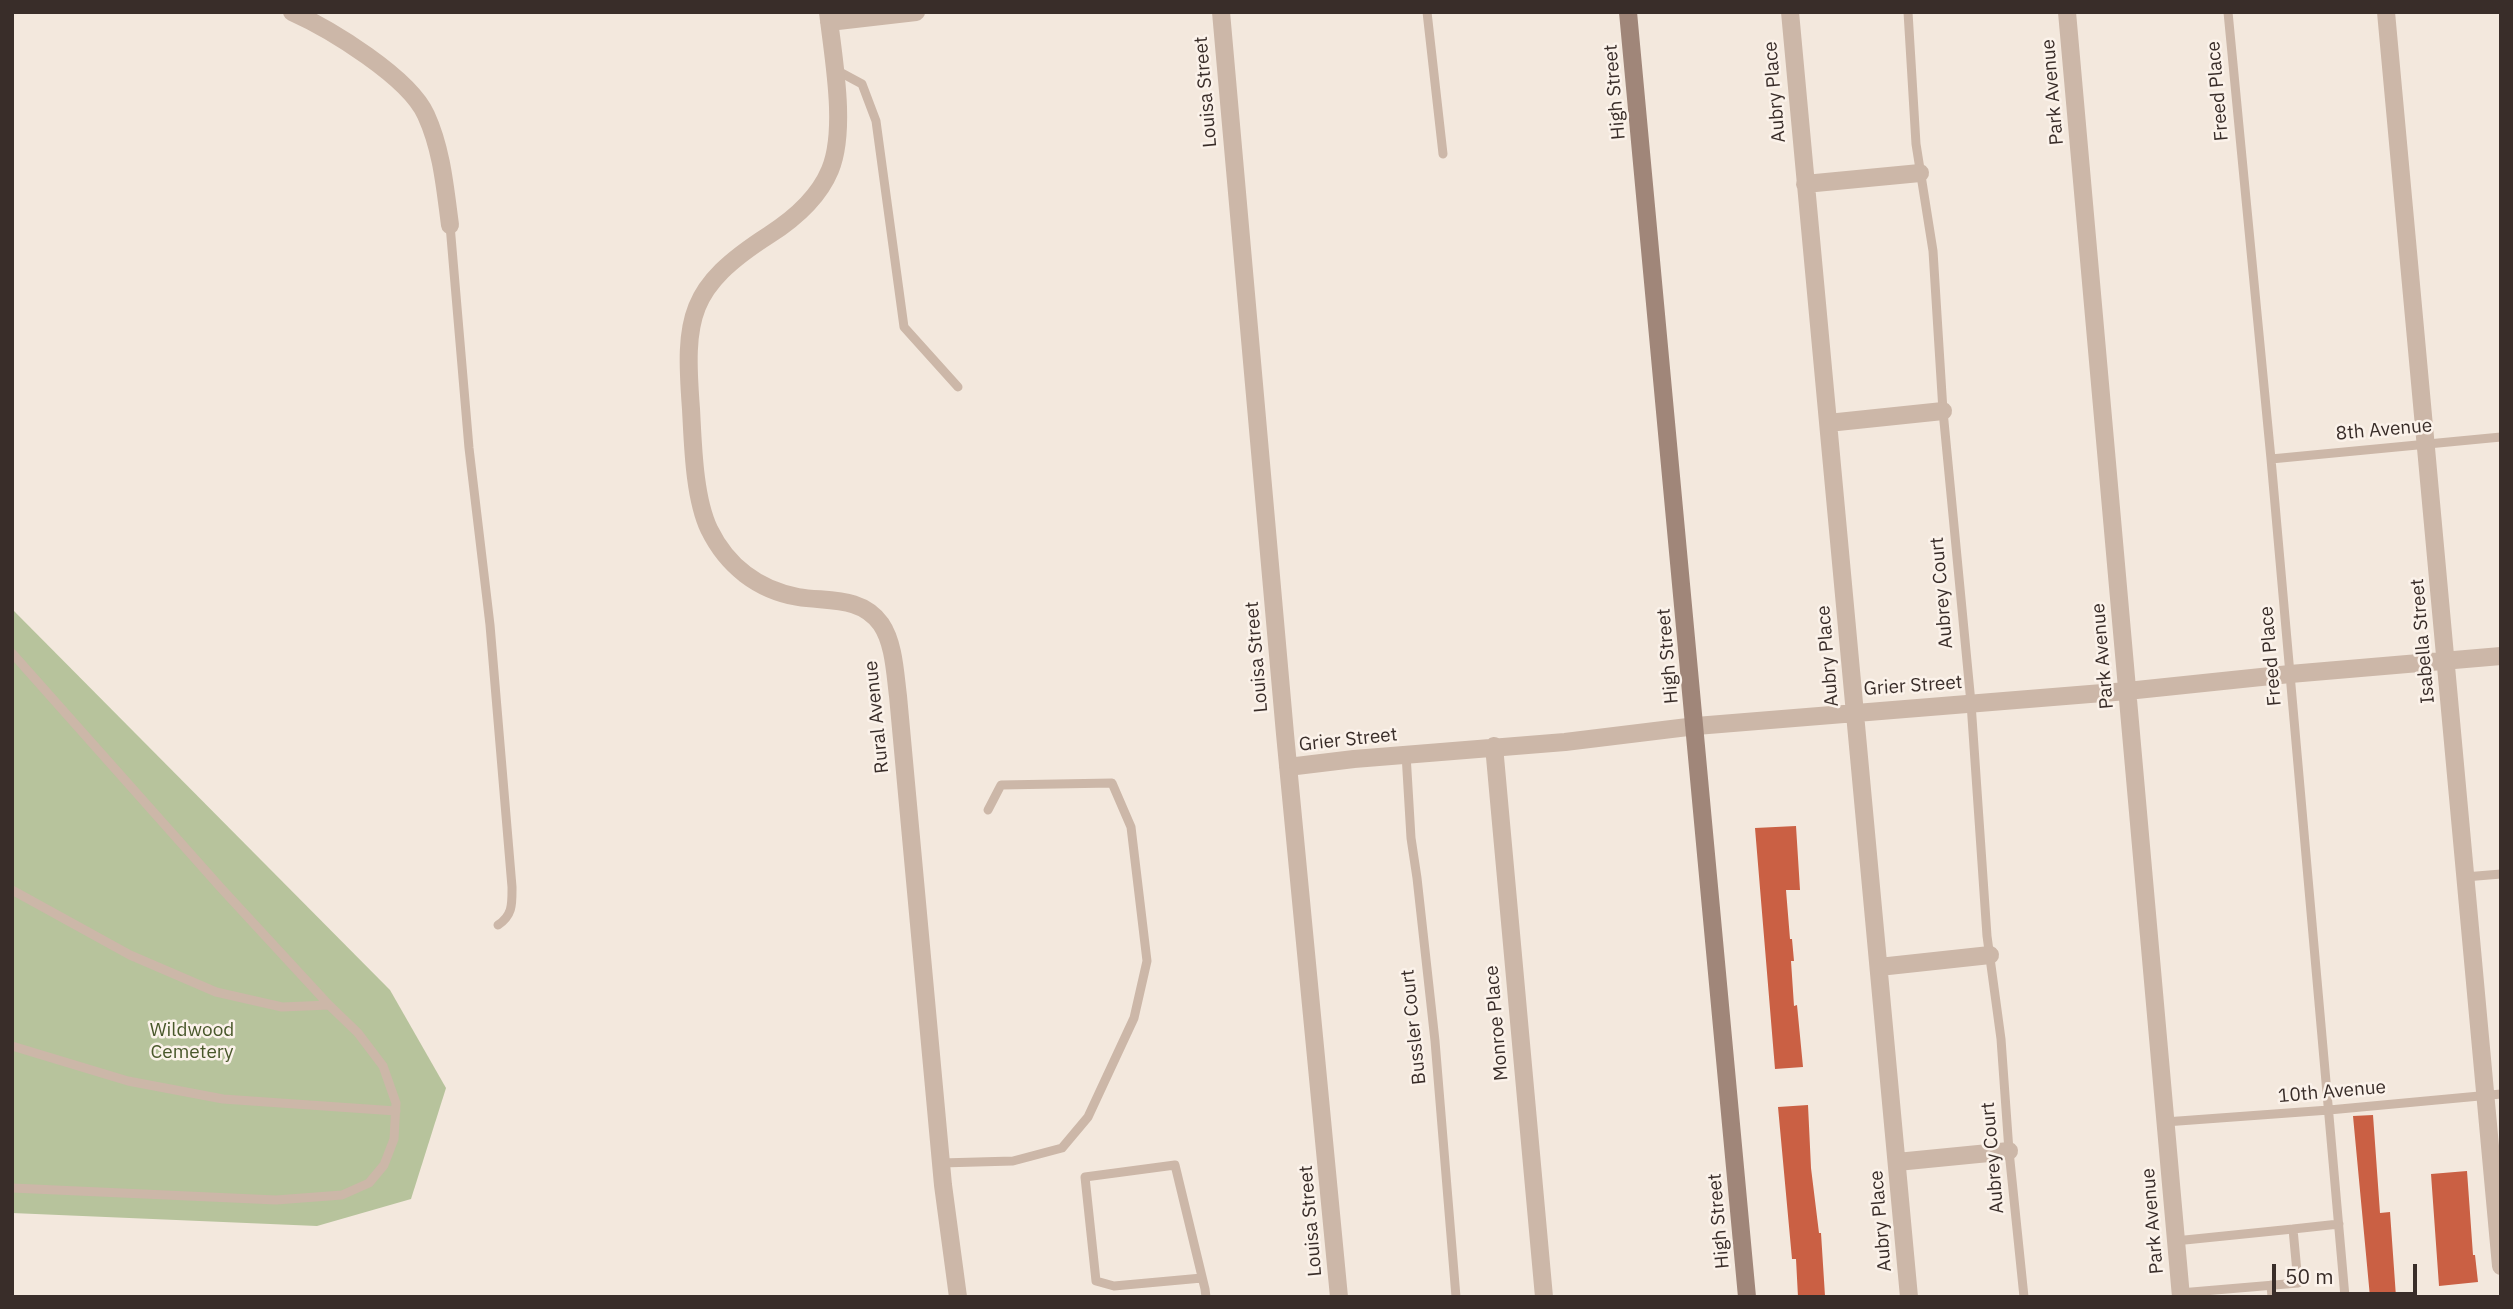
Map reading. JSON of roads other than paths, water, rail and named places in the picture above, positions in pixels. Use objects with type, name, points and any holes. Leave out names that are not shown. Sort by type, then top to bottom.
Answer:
[{"type":"main road","name":"High Street","points":[[1628,12],[1747,1297]]},
{"type":"street","points":[[292,12],[361,52],[403,85],[419,104],[435,139],[443,172],[450,225]]},
{"type":"street","points":[[829,17],[916,12]]},
{"type":"street","name":"Louisa Street","points":[[1221,12],[1288,767],[1339,1297]]},
{"type":"street","name":"Aubry Place","points":[[1790,12],[1909,1297]]},
{"type":"street","name":"Park Avenue","points":[[2067,12],[2180,1295]]},
{"type":"street","name":"Isabella Street","points":[[2386,12],[2465,877],[2493,1094],[2501,1266]]},
{"type":"street","name":"Rural Avenue","points":[[829,17],[837,138],[830,170],[802,212],[724,267],[694,310],[688,349],[698,488],[705,517],[722,552],[755,582],[796,597],[853,603],[868,611],[885,632],[894,665],[898,696],[941,1163],[958,1297]]},
{"type":"street","points":[[1805,184],[1920,173]]},
{"type":"street","points":[[1828,424],[1936,411]]},
{"type":"street","name":"Grier Street","points":[[1288,767],[1494,746],[1565,742],[1696,726],[2127,691],[2501,656]]},
{"type":"street","name":"Monroe Place","points":[[1494,746],[1544,1297]]},
{"type":"street","points":[[1879,967],[1990,955]]},
{"type":"street","points":[[1897,1162],[2009,1151]]},
{"type":"lane","points":[[1427,12],[1443,154]]},
{"type":"lane","name":"Aubrey Court","points":[[1908,12],[1920,173],[1933,251],[1936,411],[1970,703],[1990,955],[2001,1039],[2024,1297]]},
{"type":"lane","name":"Freed Place","points":[[2228,12],[2271,459],[2345,1297]]},
{"type":"lane","points":[[834,69],[862,84],[876,121],[904,327],[958,387]]},
{"type":"lane","points":[[450,225],[469,448],[491,638],[512,887],[512,905],[507,919],[498,925]]},
{"type":"lane","name":"8th Avenue","points":[[2271,459],[2501,437]]},
{"type":"lane","points":[[12,653],[220,888],[358,1033],[383,1066],[396,1103],[394,1139],[384,1165],[369,1183],[342,1195],[276,1200],[12,1188]]},
{"type":"lane","name":"Bussler Court","points":[[1406,754],[1410,838],[1435,1041],[1457,1297]]},
{"type":"lane","points":[[941,1163],[1013,1161],[1062,1149],[1088,1117],[1134,1018],[1147,961],[1131,827],[1112,783],[1001,785],[988,810]]},
{"type":"lane","points":[[2465,877],[2501,874]]},
{"type":"lane","points":[[12,890],[130,955],[216,992],[282,1007],[329,1005]]},
{"type":"lane","points":[[12,1046],[128,1082],[223,1099],[396,1111]]},
{"type":"lane","name":"10th Avenue","points":[[2165,1122],[2493,1094]]},
{"type":"lane","points":[[1202,1278],[1114,1286],[1096,1281],[1085,1177],[1175,1165],[1202,1278],[1206,1297]]},
{"type":"lane","points":[[2175,1241],[2339,1224]]},
{"type":"lane","points":[[2180,1295],[2223,1293],[2298,1283],[2293,1229]]},
{"type":"lane","points":[[2271,1285],[2273,1297]]},
{"type":"park label","name":"Wildwood Cemetery","points":[[192,1042]]}]
